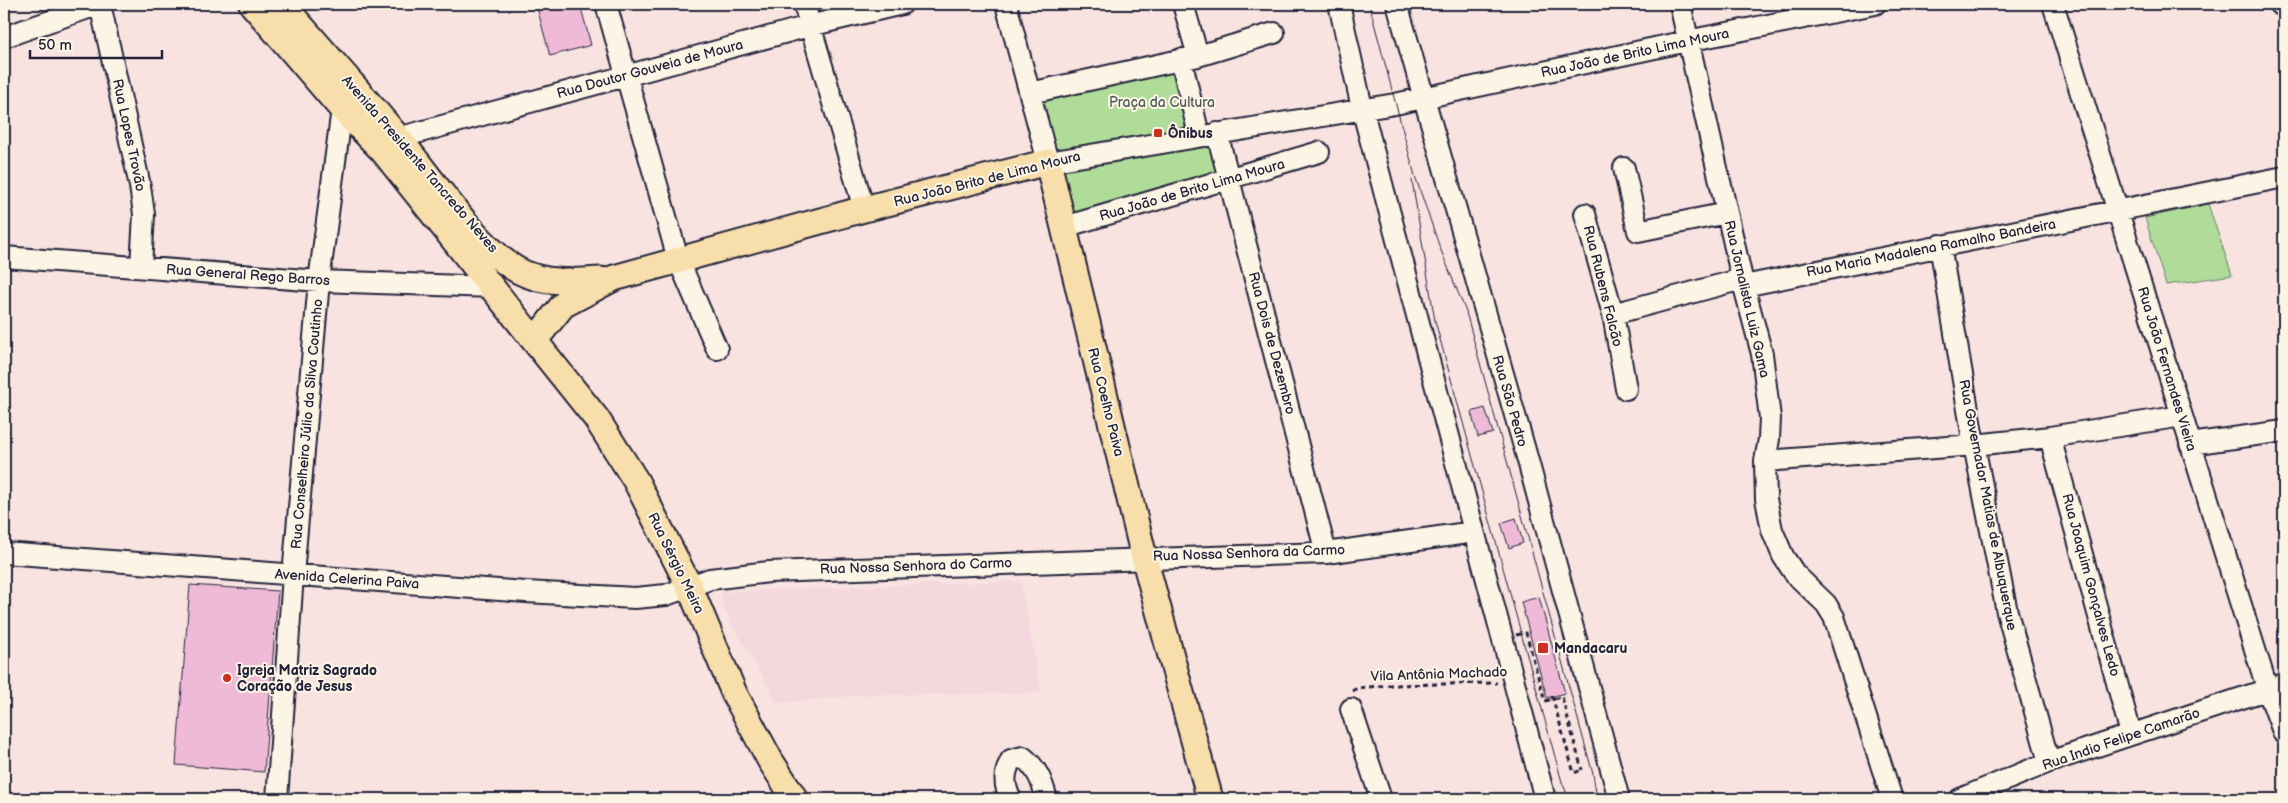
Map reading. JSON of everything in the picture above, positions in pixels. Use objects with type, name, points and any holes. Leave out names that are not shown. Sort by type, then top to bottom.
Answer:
[{"type":"main road","name":"Avenida Presidente Tancredo Neves","points":[[252,4],[342,109],[383,151],[535,340]]},
{"type":"main road","name":"Avenida Presidente Tancredo Neves","points":[[282,4],[398,138],[468,226],[501,258],[520,272],[558,281],[614,278]]},
{"type":"main road","name":"Rua João Brito de Lima Moura","points":[[614,278],[864,209],[1048,162]]},
{"type":"main road","name":"Rua Coelho Paiva","points":[[1048,162],[1144,557],[1210,799]]},
{"type":"main road","points":[[535,340],[563,305],[614,278]]},
{"type":"main road","name":"Rua Sérgio Meira","points":[[535,340],[596,418],[636,481],[690,588],[734,694],[770,760],[795,799]]},
{"type":"street","points":[[4,37],[100,4]]},
{"type":"street","name":"Rua Lopes Trovão","points":[[100,4],[140,186],[144,214],[141,267]]},
{"type":"street","points":[[606,4],[628,76],[678,259],[717,349]]},
{"type":"street","points":[[804,4],[864,209]]},
{"type":"street","name":"Rua Doutor Gouveia de Moura","points":[[398,138],[501,108],[628,76],[809,26],[902,4]]},
{"type":"street","name":"Rua Coelho Paiva","points":[[1006,4],[1048,162]]},
{"type":"street","name":"Rua Dois de Dezembro","points":[[1183,4],[1190,58],[1208,134],[1229,180],[1326,553]]},
{"type":"street","points":[[1339,4],[1362,108],[1545,799]]},
{"type":"street","name":"Rua São Pedro","points":[[1397,4],[1422,97],[1524,448],[1619,799]]},
{"type":"street","name":"Rua Jornalista Luiz Gama","points":[[1680,4],[1743,282],[1762,354],[1768,388],[1769,439],[1765,461],[1766,499],[1772,530],[1783,556],[1795,574],[1826,604],[1834,617],[1892,799]]},
{"type":"street","name":"Rua João de Brito Lima Moura","points":[[1395,104],[1687,41],[1875,4]]},
{"type":"street","name":"Rua João Fernandes Vieira","points":[[2053,4],[2190,444],[2276,688],[2284,734]]},
{"type":"street","points":[[2280,4],[2284,6]]},
{"type":"street","points":[[1030,93],[1190,58],[1274,33]]},
{"type":"street","name":"Rua João Brito de Lima Moura","points":[[1048,162],[1395,104]]},
{"type":"street","name":"Rua Conselheiro Júlio da Silva Coutinho","points":[[277,799],[293,575],[319,280],[342,109]]},
{"type":"street","name":"Rua João de Brito Lima Moura","points":[[1064,227],[1320,152]]},
{"type":"street","points":[[1624,168],[1638,231],[1727,213]]},
{"type":"street","name":"Rua Maria Madalena Ramalho Bandeira","points":[[1613,314],[1743,282],[2119,212],[2284,177]]},
{"type":"street","name":"Rua Rubens Falcão","points":[[1585,214],[1613,314],[1626,389]]},
{"type":"street","name":"Rua Governador Matias de Albuquerque","points":[[1940,245],[1974,445],[2007,612],[2049,762]]},
{"type":"street","name":"Rua General Rego Barros","points":[[4,256],[319,280],[493,287]]},
{"type":"street","points":[[1765,461],[1974,445],[2050,437],[2182,416]]},
{"type":"street","points":[[2190,444],[2284,431]]},
{"type":"street","name":"Rua Joaquim Gonçalves Ledo","points":[[2050,437],[2131,734]]},
{"type":"street","name":"Rua Nossa Senhora da Carmo","points":[[1144,557],[1326,553],[1474,532]]},
{"type":"street","name":"Avenida Celerina Paiva","points":[[4,553],[635,598],[666,595],[690,588]]},
{"type":"street","name":"Rua Nossa Senhora do Carmo","points":[[690,588],[710,579],[769,572],[1144,557]]},
{"type":"street","name":"Rua Indio Felipe Camarão","points":[[1960,799],[2049,762],[2276,688]]},
{"type":"street","points":[[1351,709],[1381,799]]},
{"type":"street","points":[[1011,799],[1005,782],[1005,771],[1011,760],[1023,757],[1032,765],[1042,780],[1047,799]]},
{"type":"path","points":[[1516,635],[1526,633],[1545,702],[1553,699],[1562,697],[1582,770],[1574,773],[1558,716],[1555,706],[1552,696]]},
{"type":"path","name":"Vila Antônia Machado","points":[[1351,709],[1351,693],[1357,688],[1390,685],[1515,683]]},
{"type":"shaded area","points":[[1021,581],[1041,693],[862,695],[778,703],[724,610],[721,592]]},
{"type":"green space","name":"Praça da Cultura","points":[[1187,66],[1200,125],[1054,152],[1040,101]]},
{"type":"green space","name":"Praça da Cultura","points":[[1211,139],[1219,179],[1068,219],[1059,170]]},
{"type":"green space","points":[[2208,204],[2232,275],[2166,285],[2145,218]]},
{"type":"building","points":[[536,4],[580,4],[591,45],[550,56]]},
{"type":"building","points":[[1485,408],[1493,433],[1478,437],[1471,412]]},
{"type":"building","points":[[1516,518],[1523,543],[1509,548],[1501,523]]},
{"type":"building","name":"Igreja Matriz Sagrado Coração de Jesus","points":[[190,585],[278,591],[264,772],[176,765]]},
{"type":"building","name":"Mandacaru","points":[[1539,597],[1565,693],[1547,698],[1521,602]]},
{"type":"tram line","points":[[1369,4],[1415,176],[1440,248],[1466,312],[1593,774],[1597,799]]},
{"type":"tram line","points":[[1412,180],[1435,321],[1562,782],[1569,799]]},
{"type":"place","name":"Ônibus","points":[[1158,133]]},
{"type":"place","name":"Mandacaru","points":[[1543,648]]},
{"type":"place","name":"Igreja Matriz Sagrado Coração de Jesus","points":[[227,678]]}]
